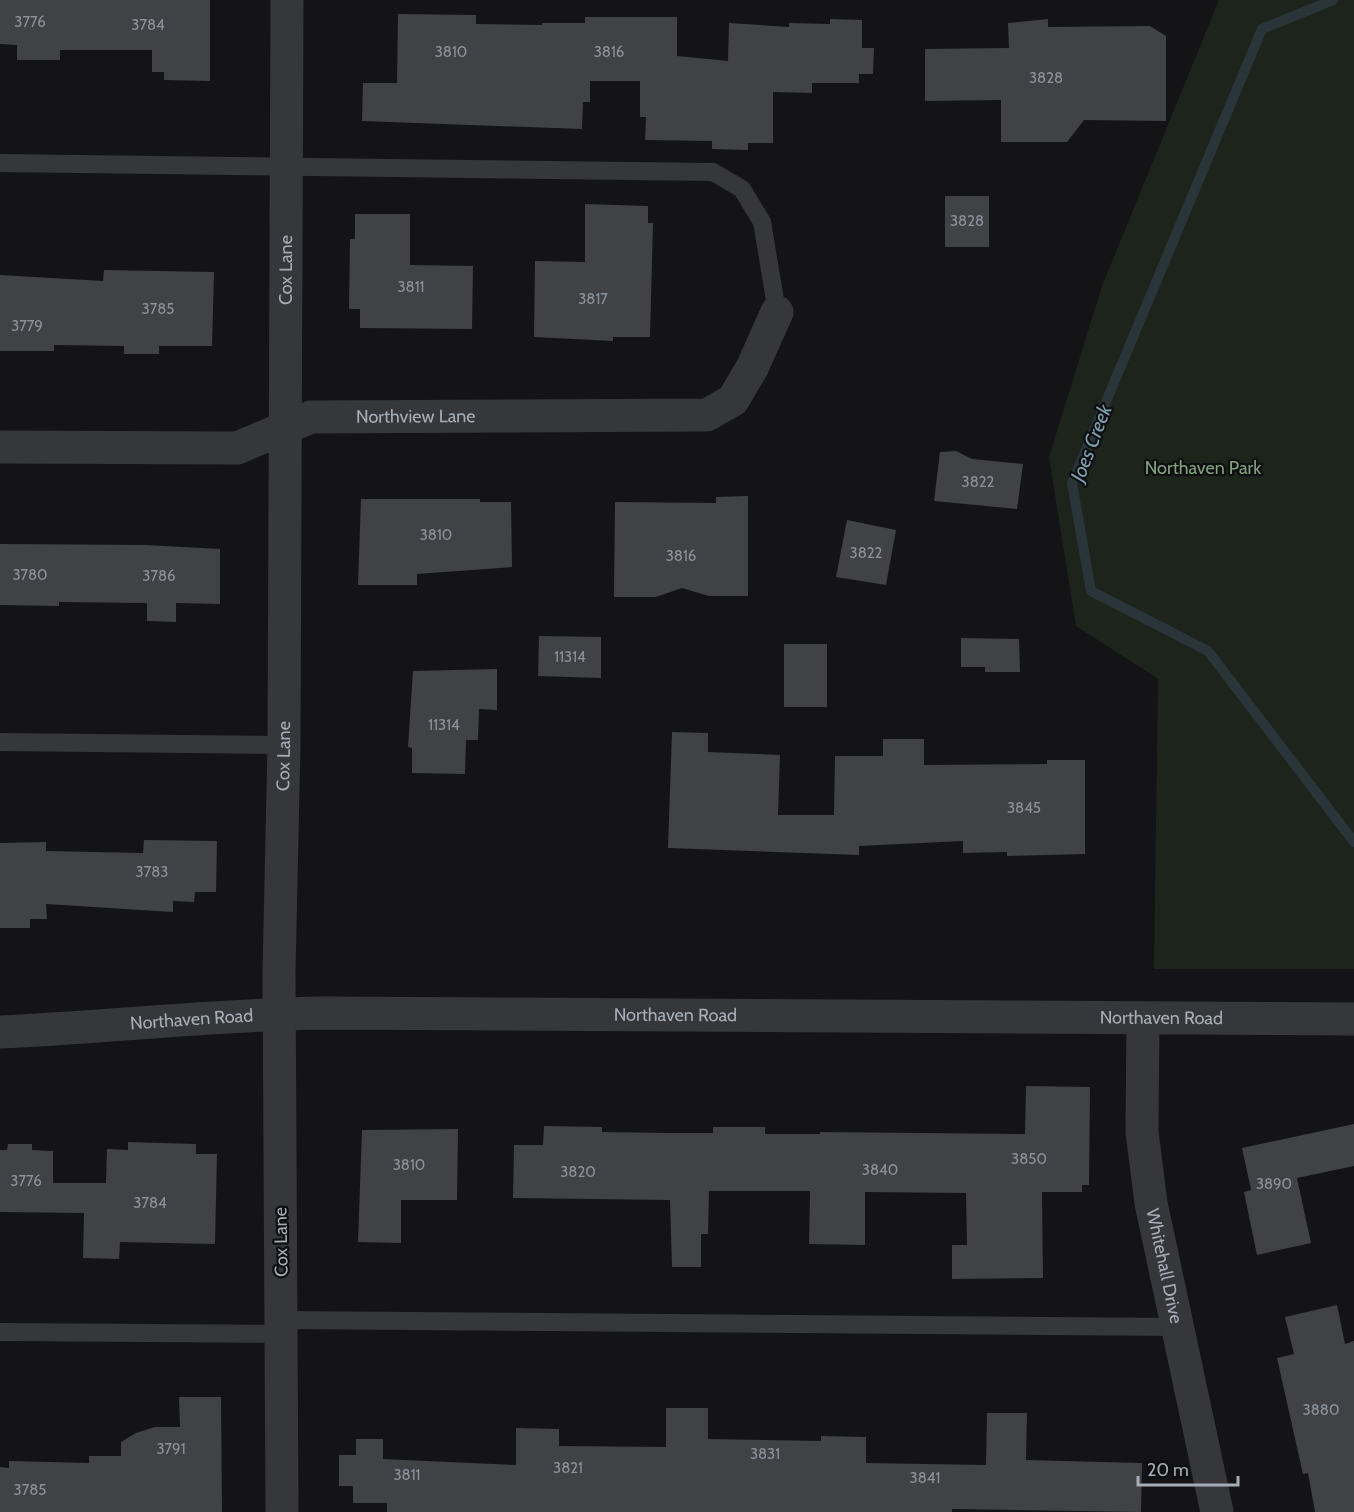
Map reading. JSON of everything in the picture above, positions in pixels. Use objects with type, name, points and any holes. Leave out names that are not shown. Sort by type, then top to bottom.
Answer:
[{"type":"street","name":"Cox Lane","points":[[282,1512],[279,1014],[284,745],[287,0]]},
{"type":"street","name":"Northview Lane","points":[[0,447],[237,448],[311,417],[707,415],[733,400],[752,368],[777,312]]},
{"type":"street","name":"Northaven Road","points":[[0,1032],[112,1027],[234,1015],[279,1014],[1354,1019]]},
{"type":"street","name":"Whitehall Drive","points":[[1143,1018],[1142,1132],[1151,1203],[1217,1512]]},
{"type":"lane","points":[[0,164],[712,172],[742,189],[762,222],[777,312]]},
{"type":"lane","points":[[0,742],[284,745]]},
{"type":"lane","points":[[0,1332],[282,1327],[1179,1327]]},
{"type":"green space","name":"Northaven Park","points":[[1219,0],[1354,0],[1354,969],[1154,969],[1158,679],[1076,626],[1049,457],[1102,286]]},
{"type":"building","points":[[0,0],[210,0],[210,81],[164,80],[164,72],[152,72],[152,50],[60,50],[60,60],[17,60],[17,45],[0,44]]},
{"type":"building","points":[[398,14],[476,15],[476,24],[542,25],[542,23],[585,23],[585,17],[677,17],[677,56],[728,61],[729,23],[789,27],[789,23],[830,24],[830,19],[862,20],[862,48],[874,48],[873,74],[859,74],[859,83],[812,83],[812,93],[773,92],[773,143],[748,143],[748,150],[712,149],[712,141],[645,140],[646,117],[640,117],[640,81],[590,81],[590,102],[583,102],[582,129],[362,121],[363,83],[397,83]]},
{"type":"building","points":[[1048,19],[1048,27],[1150,26],[1166,36],[1166,121],[1084,120],[1067,142],[1001,142],[1001,100],[925,101],[925,49],[1009,48],[1008,23]]},
{"type":"building","points":[[945,196],[989,196],[989,247],[945,247]]},
{"type":"building","points":[[585,204],[648,206],[648,223],[653,223],[650,337],[613,337],[613,341],[534,337],[535,261],[585,262]]},
{"type":"building","points":[[355,214],[410,214],[410,265],[473,266],[472,329],[360,328],[360,309],[349,309],[350,239],[355,239]]},
{"type":"building","points":[[104,270],[214,272],[212,346],[159,346],[159,354],[124,354],[124,346],[54,345],[54,351],[0,351],[0,275],[103,281]]},
{"type":"building","points":[[956,451],[972,459],[1023,464],[1017,509],[934,501],[940,452]]},
{"type":"building","points":[[748,496],[748,596],[709,596],[682,588],[656,597],[614,597],[615,502],[716,503],[716,497]]},
{"type":"building","points":[[361,499],[480,499],[480,502],[511,502],[512,567],[417,574],[417,585],[358,585]]},
{"type":"building","points":[[847,520],[896,530],[886,585],[836,577]]},
{"type":"building","points":[[0,544],[145,545],[220,549],[220,604],[176,603],[176,622],[147,621],[147,603],[59,602],[59,606],[0,605]]},
{"type":"building","points":[[539,636],[601,637],[601,678],[538,676]]},
{"type":"building","points":[[961,638],[1019,639],[1020,672],[985,672],[985,667],[961,667]]},
{"type":"building","points":[[784,644],[827,644],[827,707],[784,707]]},
{"type":"building","points":[[497,669],[497,710],[479,709],[478,740],[466,740],[465,774],[412,773],[412,748],[408,747],[413,671]]},
{"type":"building","points":[[672,732],[708,733],[708,752],[780,755],[778,815],[834,815],[835,756],[883,756],[883,739],[924,739],[924,765],[1047,764],[1047,760],[1085,760],[1085,854],[1007,856],[1007,852],[963,853],[963,841],[859,846],[859,855],[668,848]]},
{"type":"building","points":[[144,840],[217,841],[216,892],[195,892],[194,902],[173,901],[173,912],[46,904],[47,919],[30,919],[30,928],[0,928],[0,843],[46,842],[46,851],[143,853]]},
{"type":"building","points":[[1026,1086],[1090,1087],[1089,1185],[1082,1185],[1082,1192],[1042,1192],[1043,1278],[952,1279],[952,1245],[967,1245],[966,1193],[865,1192],[865,1245],[809,1244],[810,1191],[709,1191],[708,1234],[701,1234],[701,1267],[672,1267],[670,1200],[513,1198],[514,1145],[543,1145],[544,1126],[602,1127],[602,1132],[713,1133],[713,1127],[765,1127],[765,1134],[820,1134],[820,1132],[1025,1134]]},
{"type":"building","points":[[1354,1124],[1354,1166],[1297,1178],[1311,1243],[1257,1255],[1244,1192],[1251,1190],[1242,1148]]},
{"type":"building","points":[[458,1129],[457,1200],[401,1200],[401,1243],[358,1242],[362,1130]]},
{"type":"building","points":[[128,1142],[196,1144],[196,1154],[217,1154],[215,1244],[120,1242],[119,1259],[83,1258],[84,1213],[0,1212],[0,1150],[7,1150],[8,1144],[32,1144],[32,1150],[53,1151],[53,1183],[106,1183],[107,1149],[128,1150]]},
{"type":"building","points":[[1337,1305],[1345,1344],[1354,1341],[1354,1512],[1315,1512],[1308,1473],[1303,1474],[1277,1358],[1294,1354],[1285,1317]]},
{"type":"building","points":[[179,1397],[221,1397],[222,1512],[0,1512],[0,1467],[9,1468],[9,1461],[89,1463],[89,1456],[121,1456],[121,1442],[136,1433],[155,1427],[180,1427]]},
{"type":"building","points":[[666,1408],[708,1408],[708,1439],[821,1441],[821,1436],[866,1437],[866,1463],[986,1465],[987,1413],[1027,1413],[1026,1460],[1142,1463],[1141,1512],[952,1509],[952,1512],[387,1512],[387,1503],[353,1503],[353,1486],[339,1486],[339,1455],[356,1455],[356,1439],[383,1439],[383,1459],[516,1465],[516,1428],[559,1429],[559,1446],[666,1447]]},
{"type":"waterway","name":"Joes Creek","points":[[1333,0],[1262,29],[1072,483],[1091,591],[1208,651],[1354,842]]}]
